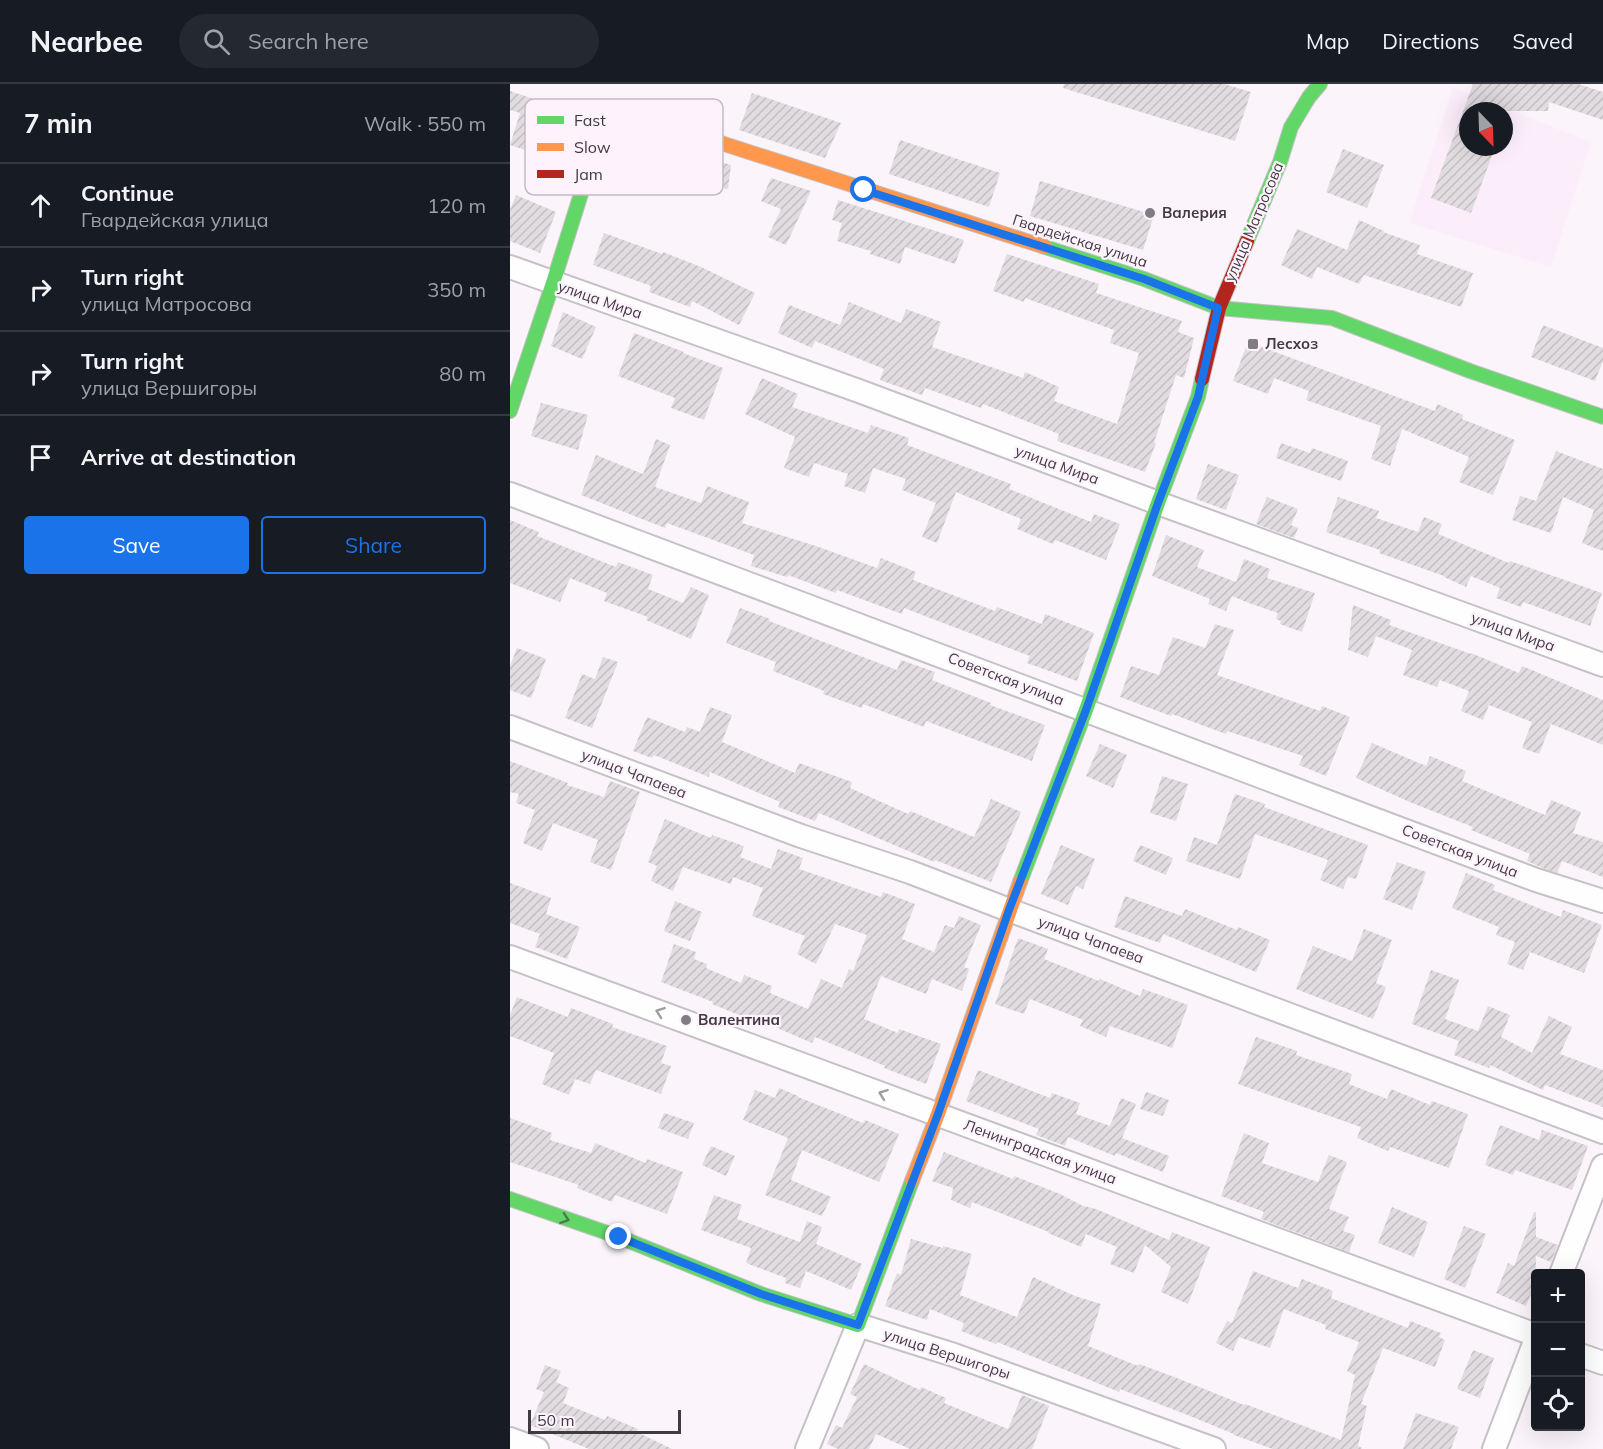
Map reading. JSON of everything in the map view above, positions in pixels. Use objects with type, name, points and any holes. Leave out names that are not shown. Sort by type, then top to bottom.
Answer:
[{"type":"street","name":"улица Матросова","points":[[807,1449],[858,1325],[938,1114],[1009,910],[1086,710],[1158,503],[1198,397],[1218,308],[1280,162],[1292,127],[1309,97],[1320,84]]},
{"type":"street","name":"Гвардейская улица","points":[[723,144],[1144,279],[1218,308],[1332,318],[1470,371],[1603,417]]},
{"type":"street","name":"Гвардейская улица","points":[[553,283],[581,195]]},
{"type":"street","name":"улица Мира","points":[[510,267],[859,391],[1603,665]]},
{"type":"street","points":[[510,411],[553,283]]},
{"type":"street","name":"Советская улица","points":[[510,494],[1536,880],[1603,901]]},
{"type":"street","name":"улица Чапаева","points":[[510,727],[801,836],[910,872],[1603,1132]]},
{"type":"street","name":"Ленинградская улица","points":[[510,957],[1531,1335]]},
{"type":"street","points":[[1563,1269],[1603,1166]]},
{"type":"street","name":"улица Вершигоры","points":[[510,1199],[619,1237],[761,1294],[954,1355],[1214,1449]]},
{"type":"street","points":[[1494,1449],[1531,1350]]},
{"type":"street","points":[[1585,1356],[1603,1363]]},
{"type":"street","points":[[510,1439],[537,1449]]},
{"type":"shaded area","points":[[1453,87],[1491,102],[1459,102],[1459,156],[1513,156],[1513,111],[1591,142],[1551,267],[1409,223]]},
{"type":"building","points":[[1064,84],[1224,84],[1251,92],[1235,141],[1063,88]]},
{"type":"building","points":[[1473,84],[1578,84],[1603,92],[1603,120],[1549,102],[1548,111],[1513,111],[1513,102],[1466,102]]},
{"type":"building","points":[[510,91],[534,99],[525,99],[525,150],[510,145],[520,113],[510,110]]},
{"type":"building","points":[[752,93],[841,123],[825,158],[739,130]]},
{"type":"building","points":[[1459,122],[1459,156],[1492,156],[1471,213],[1431,198]]},
{"type":"building","points":[[900,140],[1000,173],[989,207],[889,174]]},
{"type":"building","points":[[1343,149],[1384,165],[1367,208],[1326,192]]},
{"type":"building","points":[[723,163],[731,165],[728,189],[723,188]]},
{"type":"building","points":[[771,178],[811,191],[786,245],[768,237],[781,209],[761,201]]},
{"type":"building","points":[[1040,181],[1154,215],[1143,250],[1030,216]]},
{"type":"building","points":[[516,195],[556,212],[540,253],[510,241],[510,210]]},
{"type":"building","points":[[838,200],[964,240],[955,264],[905,247],[900,264],[870,254],[871,251],[837,241],[842,223],[832,220]]},
{"type":"building","points":[[1359,220],[1383,232],[1420,245],[1417,254],[1473,273],[1461,307],[1364,275],[1359,284],[1317,267],[1312,279],[1281,265],[1297,229],[1347,250]]},
{"type":"building","points":[[604,233],[701,267],[755,293],[739,325],[692,301],[690,307],[649,292],[651,286],[593,265]]},
{"type":"building","points":[[1007,254],[1099,284],[1096,293],[1182,321],[1178,332],[1194,338],[1184,378],[1176,375],[1145,472],[1057,441],[1059,434],[983,404],[981,408],[925,388],[922,395],[880,380],[884,369],[815,341],[812,348],[778,333],[789,305],[840,325],[849,302],[901,323],[906,309],[941,322],[932,347],[1023,378],[1025,372],[1059,387],[1054,401],[1117,424],[1139,353],[1110,343],[1114,330],[1025,298],[1024,302],[993,291]]},
{"type":"building","points":[[563,312],[596,327],[582,359],[551,346]]},
{"type":"building","points":[[1543,325],[1603,348],[1603,361],[1595,381],[1531,357]]},
{"type":"building","points":[[634,333],[723,368],[704,420],[671,408],[675,398],[618,376]]},
{"type":"building","points":[[1248,342],[1435,411],[1437,404],[1463,415],[1462,419],[1515,440],[1493,495],[1459,482],[1469,457],[1402,429],[1390,466],[1371,459],[1381,426],[1306,400],[1309,391],[1274,378],[1268,394],[1233,381]]},
{"type":"building","points":[[762,378],[798,394],[792,407],[868,433],[871,425],[909,438],[907,445],[1011,484],[1009,489],[1091,522],[1094,514],[1120,524],[1106,560],[1055,540],[1053,544],[1017,529],[1021,519],[956,492],[937,543],[922,537],[936,503],[902,490],[906,479],[873,468],[865,493],[844,486],[848,474],[814,463],[809,477],[784,468],[795,437],[745,414]]},
{"type":"building","points":[[541,403],[588,415],[578,450],[531,436]]},
{"type":"building","points":[[656,439],[670,445],[655,487],[701,503],[707,486],[749,502],[742,523],[877,568],[881,558],[916,572],[913,580],[995,611],[997,607],[1042,624],[1045,614],[1094,633],[1077,681],[1027,663],[1030,656],[904,608],[902,614],[837,590],[836,593],[788,575],[787,577],[751,566],[754,555],[667,523],[665,528],[581,495],[596,455],[643,474]]},
{"type":"building","points":[[1281,443],[1310,453],[1312,448],[1348,461],[1341,481],[1276,458]]},
{"type":"building","points":[[1556,451],[1603,469],[1603,551],[1582,543],[1594,510],[1563,497],[1551,533],[1512,520],[1520,496],[1536,501]]},
{"type":"building","points":[[1208,464],[1239,475],[1226,510],[1196,499]]},
{"type":"building","points":[[1267,497],[1298,509],[1291,525],[1298,528],[1294,538],[1256,524]]},
{"type":"building","points":[[1338,497],[1379,511],[1376,518],[1418,532],[1424,517],[1442,524],[1438,534],[1509,563],[1510,561],[1602,593],[1590,626],[1523,602],[1521,607],[1496,598],[1500,588],[1471,576],[1466,587],[1444,576],[1379,553],[1380,550],[1326,532]]},
{"type":"building","points":[[510,520],[539,532],[537,536],[616,567],[618,562],[653,575],[648,589],[683,603],[691,587],[709,595],[691,639],[646,620],[648,617],[604,601],[607,593],[570,578],[560,602],[510,583]]},
{"type":"building","points":[[1166,535],[1204,550],[1197,567],[1236,582],[1244,559],[1270,569],[1267,578],[1315,593],[1302,632],[1280,624],[1281,621],[1276,619],[1278,613],[1232,596],[1226,611],[1208,604],[1210,599],[1152,576]]},
{"type":"building","points":[[1353,605],[1391,620],[1389,625],[1471,653],[1519,673],[1522,666],[1603,700],[1603,745],[1551,724],[1539,754],[1522,748],[1532,722],[1489,705],[1483,720],[1461,711],[1469,691],[1440,680],[1437,687],[1403,675],[1412,650],[1376,636],[1368,657],[1348,650]]},
{"type":"building","points":[[740,608],[897,670],[901,660],[935,672],[932,680],[1045,725],[1032,761],[926,721],[924,727],[863,704],[862,708],[823,694],[824,691],[773,671],[776,662],[726,643]]},
{"type":"building","points":[[1215,624],[1234,630],[1217,675],[1320,711],[1322,706],[1350,717],[1326,776],[1299,765],[1303,756],[1227,731],[1226,734],[1120,697],[1131,666],[1159,675],[1173,637],[1205,648]]},
{"type":"building","points":[[517,648],[546,659],[531,698],[510,690],[510,666]]},
{"type":"building","points":[[603,657],[618,662],[592,728],[565,718],[582,674],[595,679]]},
{"type":"building","points":[[710,707],[732,715],[722,742],[795,773],[799,763],[852,782],[850,788],[908,814],[910,811],[974,837],[991,799],[1021,812],[991,882],[935,860],[934,862],[819,813],[815,821],[778,807],[780,802],[710,772],[709,777],[654,755],[652,758],[633,751],[647,717],[685,732],[687,727],[700,732]]},
{"type":"building","points":[[1372,743],[1426,766],[1430,756],[1466,771],[1462,781],[1545,815],[1551,800],[1581,812],[1573,833],[1603,842],[1603,877],[1562,861],[1557,873],[1545,869],[1527,861],[1530,854],[1471,830],[1473,827],[1356,778]]},
{"type":"building","points":[[1100,744],[1127,755],[1113,788],[1086,776]]},
{"type":"building","points":[[510,761],[568,783],[567,785],[604,797],[610,781],[640,792],[611,870],[590,862],[598,840],[553,823],[542,851],[523,843],[535,810],[516,803],[519,794],[510,792]]},
{"type":"building","points":[[1162,776],[1188,784],[1176,821],[1150,813]]},
{"type":"building","points":[[1235,794],[1368,845],[1356,879],[1348,877],[1343,889],[1320,880],[1328,860],[1255,834],[1240,879],[1186,861],[1194,837],[1217,845]]},
{"type":"building","points":[[665,819],[711,838],[712,835],[744,846],[740,857],[771,869],[778,849],[803,858],[799,869],[881,897],[883,892],[915,904],[902,939],[934,952],[945,925],[954,928],[959,916],[981,925],[964,967],[969,969],[962,991],[932,979],[926,994],[881,976],[864,1019],[898,1033],[899,1029],[941,1044],[926,1084],[815,1037],[812,1043],[759,1020],[757,1025],[738,1018],[739,1015],[712,1004],[713,1002],[661,982],[674,944],[696,952],[694,959],[707,964],[706,968],[741,983],[744,975],[772,986],[770,993],[808,1009],[821,979],[842,988],[849,969],[853,971],[867,935],[835,924],[816,964],[797,954],[805,936],[752,916],[763,888],[733,877],[731,884],[683,867],[673,891],[651,881],[657,866],[648,862]]},
{"type":"building","points":[[1061,845],[1095,859],[1083,889],[1076,886],[1068,905],[1041,894]]},
{"type":"building","points":[[1140,845],[1173,858],[1166,875],[1133,861]]},
{"type":"building","points":[[1397,862],[1426,872],[1412,910],[1383,899]]},
{"type":"building","points":[[1466,873],[1495,885],[1493,890],[1561,917],[1563,910],[1602,925],[1584,973],[1530,952],[1523,970],[1507,964],[1515,942],[1496,935],[1499,927],[1452,908]]},
{"type":"building","points":[[510,883],[551,898],[546,914],[580,927],[567,959],[535,947],[540,934],[510,923]]},
{"type":"building","points":[[1125,896],[1182,916],[1185,909],[1237,930],[1238,927],[1270,940],[1256,972],[1163,934],[1160,943],[1114,927]]},
{"type":"building","points":[[675,901],[702,912],[690,941],[664,931]]},
{"type":"building","points":[[1364,929],[1392,940],[1376,983],[1386,987],[1373,1019],[1296,989],[1313,946],[1352,961]]},
{"type":"building","points":[[1018,938],[1048,949],[1044,959],[1099,981],[1100,979],[1140,996],[1143,989],[1188,1005],[1172,1048],[1110,1026],[1106,1037],[1080,1026],[1083,1020],[1030,999],[1024,1014],[995,1004]]},
{"type":"building","points":[[1431,970],[1459,980],[1445,1019],[1478,1031],[1488,1006],[1510,1015],[1501,1037],[1532,1053],[1549,1016],[1572,1027],[1560,1054],[1603,1070],[1603,1107],[1545,1085],[1543,1090],[1490,1065],[1489,1068],[1454,1055],[1459,1041],[1412,1024]]},
{"type":"building","points":[[517,997],[568,1017],[571,1008],[613,1024],[612,1027],[667,1046],[661,1063],[671,1066],[661,1094],[596,1070],[590,1084],[575,1079],[569,1095],[542,1084],[554,1053],[510,1036],[510,1015]]},
{"type":"building","points":[[1256,1037],[1297,1051],[1296,1055],[1352,1074],[1349,1084],[1387,1099],[1391,1089],[1430,1105],[1432,1101],[1468,1114],[1449,1168],[1390,1147],[1388,1151],[1357,1138],[1361,1127],[1238,1084]]},
{"type":"building","points":[[978,1070],[1050,1098],[1052,1093],[1080,1103],[1076,1114],[1110,1126],[1121,1098],[1136,1104],[1122,1138],[1169,1156],[1163,1172],[1068,1137],[1065,1146],[1036,1135],[1039,1129],[966,1101]]},
{"type":"building","points":[[779,1088],[863,1123],[865,1120],[899,1134],[879,1182],[802,1150],[791,1180],[831,1197],[822,1216],[765,1195],[788,1138],[743,1120],[755,1090],[775,1098]]},
{"type":"building","points":[[1146,1092],[1169,1100],[1163,1116],[1140,1109]]},
{"type":"building","points":[[664,1113],[694,1123],[688,1139],[658,1128]]},
{"type":"building","points":[[510,1118],[552,1133],[550,1140],[591,1153],[595,1143],[646,1163],[647,1159],[683,1172],[667,1214],[615,1195],[612,1202],[577,1188],[579,1185],[510,1162]]},
{"type":"building","points":[[1500,1125],[1539,1140],[1542,1130],[1588,1146],[1572,1190],[1515,1170],[1513,1175],[1485,1165]]},
{"type":"building","points":[[1244,1133],[1269,1143],[1262,1163],[1318,1182],[1329,1155],[1347,1162],[1329,1209],[1349,1217],[1343,1231],[1355,1235],[1349,1252],[1261,1219],[1264,1212],[1221,1196]]},
{"type":"building","points":[[711,1146],[735,1156],[726,1176],[702,1165]]},
{"type":"building","points":[[944,1152],[1013,1179],[1014,1176],[1169,1240],[1172,1232],[1210,1247],[1188,1304],[1161,1292],[1171,1267],[1145,1245],[1134,1273],[1110,1264],[1117,1247],[1086,1234],[1081,1247],[972,1202],[970,1208],[951,1200],[953,1188],[932,1181]]},
{"type":"building","points":[[714,1195],[742,1205],[737,1219],[800,1242],[807,1221],[822,1227],[816,1244],[862,1264],[851,1290],[806,1271],[800,1288],[785,1283],[786,1278],[746,1263],[751,1248],[701,1230]]},
{"type":"building","points":[[1392,1207],[1428,1222],[1414,1257],[1378,1243]]},
{"type":"building","points":[[1534,1212],[1536,1212],[1536,1237],[1558,1245],[1551,1262],[1536,1256],[1536,1269],[1531,1269],[1531,1294],[1526,1306],[1496,1293],[1508,1263],[1514,1266]]},
{"type":"building","points":[[1464,1226],[1486,1234],[1465,1288],[1444,1279]]},
{"type":"building","points":[[911,1239],[972,1254],[960,1295],[1017,1317],[1033,1277],[1075,1296],[1101,1304],[1088,1346],[1341,1440],[1355,1375],[1347,1371],[1359,1342],[1325,1329],[1326,1325],[1284,1309],[1270,1348],[1239,1337],[1233,1351],[1216,1343],[1227,1321],[1232,1323],[1253,1271],[1298,1288],[1302,1279],[1333,1291],[1331,1298],[1408,1328],[1410,1321],[1441,1333],[1439,1337],[1445,1340],[1435,1367],[1383,1348],[1361,1404],[1367,1406],[1358,1446],[1361,1449],[1273,1449],[1120,1389],[1119,1392],[997,1342],[996,1344],[961,1331],[964,1323],[930,1309],[927,1320],[885,1306],[897,1273],[901,1275]]},
{"type":"building","points":[[1473,1350],[1494,1358],[1480,1398],[1457,1389]]},
{"type":"building","points":[[864,1364],[920,1390],[921,1387],[946,1398],[944,1403],[1008,1429],[1022,1395],[1049,1406],[1032,1449],[910,1449],[876,1434],[869,1449],[838,1449],[827,1444],[836,1425],[842,1428],[857,1397],[850,1394]]},
{"type":"building","points":[[545,1365],[561,1371],[556,1382],[569,1388],[563,1403],[605,1420],[607,1416],[638,1429],[637,1432],[672,1449],[589,1449],[530,1425],[544,1392],[536,1389]]},
{"type":"building","points":[[1416,1413],[1459,1427],[1451,1449],[1403,1449]]},
{"type":"traffic: fast","points":[[1247,241],[1280,162],[1291,127],[1309,97],[1320,84]]},
{"type":"traffic: fast","points":[[510,411],[581,195]]},
{"type":"traffic: fast","points":[[1045,247],[1144,279],[1219,308],[1332,318],[1470,371],[1603,417]]},
{"type":"traffic: fast","points":[[1020,882],[1086,710],[1158,503],[1198,397],[1202,379]]},
{"type":"traffic: fast","points":[[510,1199],[619,1237],[761,1294],[858,1325],[912,1181]]},
{"type":"traffic: slow","points":[[723,144],[1045,247]]},
{"type":"traffic: slow","points":[[912,1181],[1020,882]]},
{"type":"traffic: jam","points":[[1202,379],[1219,308],[1247,241]]},
{"type":"place","name":"Валерия","points":[[1150,213]]},
{"type":"place","name":"Лесхоз","points":[[1253,344]]},
{"type":"place","name":"Валентина","points":[[686,1020]]},
{"type":"route","points":[[619,1237],[761,1294],[858,1325],[938,1114],[1009,910],[1086,710],[1158,503],[1198,397],[1218,308],[1144,279],[864,190]]}]
